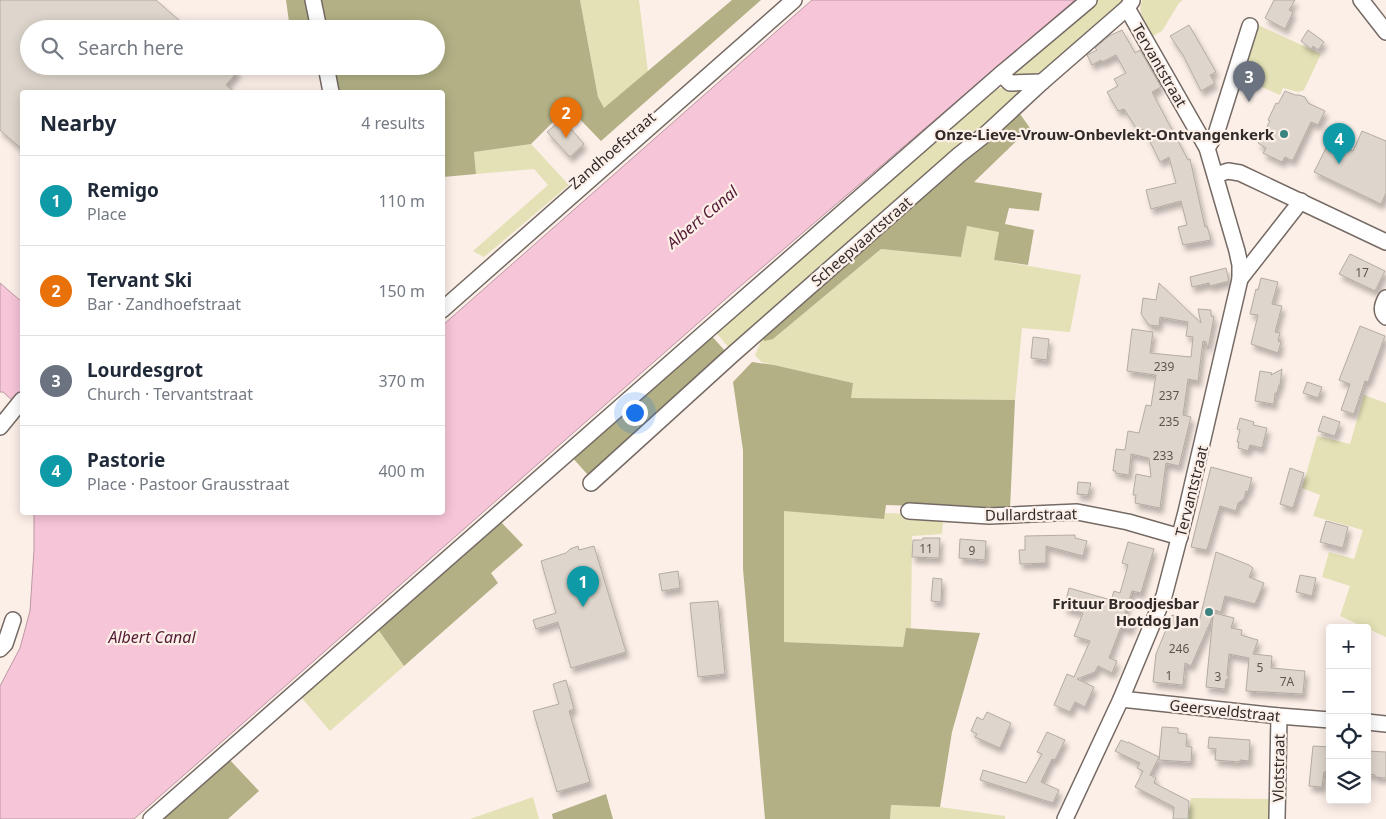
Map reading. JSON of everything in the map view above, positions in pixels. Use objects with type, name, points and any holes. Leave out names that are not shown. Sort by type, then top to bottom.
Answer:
[{"type":"street","points":[[313,0],[317,20]]},
{"type":"street","name":"Zandhoefstraat","points":[[445,297],[783,0]]},
{"type":"street","points":[[445,307],[794,0]]},
{"type":"street","points":[[151,819],[1001,74],[1089,0]]},
{"type":"street","points":[[1361,0],[1386,32]]},
{"type":"street","name":"Scheepvaartstraat","points":[[591,484],[732,355],[959,155],[988,133],[1130,4]]},
{"type":"street","name":"Tervantstraat","points":[[1065,819],[1121,698],[1164,596],[1180,538],[1240,279],[1239,258],[1207,148],[1130,4]]},
{"type":"street","points":[[1207,148],[1216,134],[1250,26]]},
{"type":"street","points":[[1001,74],[1010,83],[1042,82]]},
{"type":"street","points":[[328,75],[331,90]]},
{"type":"street","points":[[1216,174],[1240,173],[1386,242]]},
{"type":"street","points":[[1240,279],[1300,201]]},
{"type":"street","points":[[1386,298],[1382,311],[1386,317]]},
{"type":"street","points":[[0,427],[20,402]]},
{"type":"street","name":"Dullardstraat","points":[[909,511],[988,516],[1077,512],[1128,522],[1180,538]]},
{"type":"street","points":[[0,649],[5,644],[13,620]]},
{"type":"street","name":"Geersveldstraat","points":[[1121,698],[1326,720]]},
{"type":"street","name":"Vlotstraat","points":[[1277,819],[1280,716]]},
{"type":"street","points":[[1371,722],[1386,724]]},
{"type":"shaded area","points":[[286,0],[305,0],[309,20],[289,20]]},
{"type":"shaded area","points":[[321,0],[580,0],[598,97],[604,108],[732,0],[761,0],[601,141],[568,107],[531,144],[474,152],[476,174],[445,177],[445,90],[338,90],[335,75],[445,75],[445,20],[324,20]]},
{"type":"shaded area","points":[[580,0],[639,0],[648,72],[604,109],[598,97]]},
{"type":"shaded area","points":[[1094,0],[1125,0],[1040,77],[1018,77],[1015,70]]},
{"type":"shaded area","points":[[1142,0],[1183,0],[1179,3],[1162,31],[1151,37],[1140,10]]},
{"type":"shaded area","points":[[1258,25],[1321,54],[1304,90],[1298,92],[1283,88],[1280,95],[1243,79]]},
{"type":"shaded area","points":[[990,89],[1025,90],[730,349],[713,329]]},
{"type":"shaded area","points":[[1020,114],[1030,128],[974,182],[1042,193],[1039,211],[1009,208],[1005,224],[1034,230],[1028,265],[994,260],[999,232],[967,226],[961,257],[881,249],[773,339],[764,341],[763,336],[811,290]]},
{"type":"shaded area","points":[[531,144],[569,185],[484,257],[473,251],[548,185],[534,169],[476,174],[474,152]]},
{"type":"shaded area","points":[[967,226],[1000,231],[994,260],[1081,275],[1070,332],[1022,328],[1015,400],[850,398],[853,383],[761,362],[755,355],[763,336],[773,339],[881,249],[961,257]]},
{"type":"shaded area","points":[[709,333],[726,352],[588,475],[570,455]]},
{"type":"shaded area","points":[[752,362],[774,365],[853,383],[851,398],[1015,400],[1010,509],[886,505],[884,519],[784,511],[784,642],[903,647],[906,628],[980,633],[952,732],[940,807],[891,805],[890,819],[765,819],[743,569],[743,450],[733,382]]},
{"type":"shaded area","points":[[1364,395],[1386,403],[1386,637],[1371,630],[1371,624],[1358,624],[1340,616],[1350,586],[1322,577],[1329,552],[1354,559],[1363,530],[1313,516],[1320,495],[1302,488],[1317,436],[1350,444]]},
{"type":"shaded area","points":[[784,510],[884,519],[884,513],[907,514],[910,520],[943,521],[942,534],[912,536],[911,628],[906,628],[903,647],[784,642]]},
{"type":"shaded area","points":[[500,521],[523,545],[491,573],[498,583],[404,666],[377,628]]},
{"type":"shaded area","points":[[377,628],[404,666],[330,731],[301,697]]},
{"type":"shaded area","points":[[228,758],[259,791],[228,819],[160,819]]},
{"type":"shaded area","points":[[606,794],[613,819],[553,819],[552,814]]},
{"type":"shaded area","points":[[533,797],[539,819],[470,819]]},
{"type":"shaded area","points":[[1191,798],[1272,799],[1272,819],[1188,819]]},
{"type":"shaded area","points":[[891,805],[940,807],[1005,816],[1005,819],[890,819]]},
{"type":"water","name":"Albert Canal","points":[[812,0],[1075,0],[730,295],[134,819],[0,819],[0,686],[20,648],[30,611],[34,515],[445,515],[445,323]]},
{"type":"water","points":[[0,283],[20,300],[20,407],[3,392],[0,392]]},
{"type":"building","points":[[0,0],[156,0],[179,20],[20,20],[20,75],[235,75],[226,85],[232,90],[20,90],[20,147],[0,130]]},
{"type":"building","points":[[1274,0],[1295,0],[1289,10],[1293,12],[1285,29],[1265,18]]},
{"type":"building","points":[[1189,25],[1216,72],[1210,75],[1215,83],[1201,91],[1183,55],[1170,36]]},
{"type":"building","points":[[1122,30],[1135,53],[1140,50],[1161,87],[1152,92],[1188,160],[1190,159],[1205,227],[1207,226],[1211,240],[1183,245],[1178,227],[1187,225],[1181,201],[1151,209],[1146,190],[1176,183],[1169,157],[1160,162],[1144,129],[1138,131],[1124,109],[1118,111],[1107,92],[1118,86],[1114,79],[1126,73],[1116,55],[1092,65],[1087,55],[1097,50],[1095,48],[1109,36]]},
{"type":"building","points":[[1308,30],[1324,42],[1318,50],[1313,46],[1311,49],[1301,41]]},
{"type":"building","name":"Onze-Lieve-Vrouw-Onbevlekt-Ontvangenkerk","points":[[1285,91],[1305,97],[1308,103],[1325,111],[1318,125],[1311,122],[1293,160],[1285,157],[1282,162],[1263,153],[1266,148],[1258,143],[1270,121],[1268,120],[1276,103],[1278,104]]},
{"type":"building","points":[[562,119],[584,144],[570,157],[547,132]]},
{"type":"building","points":[[1362,131],[1386,141],[1386,193],[1381,204],[1314,172],[1326,148],[1344,156],[1348,149],[1353,151]]},
{"type":"building","points":[[1350,254],[1385,271],[1375,291],[1339,274]]},
{"type":"building","points":[[1226,268],[1229,281],[1210,286],[1209,283],[1192,287],[1190,277]]},
{"type":"building","points":[[1261,278],[1278,282],[1272,304],[1282,306],[1275,332],[1280,333],[1278,341],[1281,342],[1278,353],[1251,344],[1258,315],[1250,314],[1256,289],[1258,290]]},
{"type":"building","points":[[1159,283],[1201,323],[1198,309],[1211,310],[1211,316],[1214,317],[1208,349],[1206,342],[1203,341],[1198,381],[1188,379],[1183,415],[1191,417],[1179,466],[1166,463],[1160,508],[1135,503],[1136,495],[1133,495],[1136,474],[1151,477],[1149,458],[1131,454],[1129,475],[1113,471],[1116,449],[1125,450],[1128,431],[1139,433],[1146,405],[1151,406],[1156,375],[1127,371],[1132,329],[1153,332],[1150,353],[1191,357],[1193,337],[1186,336],[1188,322],[1160,317],[1159,326],[1149,325],[1141,314],[1143,298],[1156,300]]},
{"type":"building","points":[[1360,326],[1385,336],[1368,382],[1365,381],[1354,414],[1341,410],[1350,384],[1339,380]]},
{"type":"building","points":[[1033,337],[1049,339],[1047,360],[1031,358]]},
{"type":"building","points":[[1282,369],[1280,385],[1277,393],[1275,393],[1274,404],[1255,401],[1260,371],[1272,373],[1271,375]]},
{"type":"building","points":[[1307,382],[1322,387],[1318,398],[1303,393]]},
{"type":"building","points":[[1323,416],[1340,422],[1335,436],[1318,431]]},
{"type":"building","points":[[1240,418],[1254,422],[1253,425],[1267,428],[1262,448],[1250,445],[1248,451],[1238,448],[1239,442],[1237,442],[1240,430],[1237,429]]},
{"type":"building","points":[[1211,467],[1252,478],[1248,492],[1246,491],[1244,499],[1238,503],[1236,511],[1220,506],[1207,550],[1191,547]]},
{"type":"building","points":[[1290,468],[1304,473],[1293,508],[1280,504]]},
{"type":"building","points":[[1078,482],[1091,483],[1088,495],[1077,494]]},
{"type":"building","points":[[1326,521],[1348,527],[1343,548],[1320,542]]},
{"type":"building","points":[[1075,535],[1075,538],[1087,541],[1083,556],[1046,546],[1046,563],[1020,564],[1019,550],[1025,550],[1025,536]]},
{"type":"building","points":[[923,538],[940,538],[939,558],[912,557],[913,540],[922,540]]},
{"type":"building","points":[[960,539],[986,541],[985,560],[959,558]]},
{"type":"building","points":[[1128,542],[1154,549],[1141,593],[1132,591],[1124,616],[1134,619],[1130,630],[1121,627],[1109,658],[1117,661],[1112,673],[1098,666],[1095,672],[1077,679],[1094,687],[1085,707],[1075,702],[1070,712],[1054,705],[1067,674],[1074,677],[1090,641],[1074,636],[1083,613],[1064,608],[1069,588],[1111,600],[1114,591],[1120,593],[1128,565],[1122,563]]},
{"type":"building","points":[[578,546],[579,550],[594,546],[626,652],[571,668],[558,622],[536,629],[533,620],[556,613],[541,561],[566,553]]},
{"type":"building","points":[[1216,552],[1249,565],[1253,568],[1249,577],[1264,583],[1255,604],[1225,596],[1221,612],[1215,610],[1214,613],[1234,618],[1231,628],[1242,630],[1241,635],[1258,640],[1253,654],[1272,656],[1271,668],[1305,671],[1303,694],[1246,691],[1249,658],[1229,654],[1227,675],[1229,678],[1226,680],[1225,689],[1206,687],[1213,616],[1191,666],[1185,663],[1183,685],[1153,682],[1156,654],[1172,615],[1198,626]]},
{"type":"building","points":[[678,571],[680,588],[662,591],[659,574]]},
{"type":"building","points":[[1300,575],[1316,578],[1312,596],[1296,592]]},
{"type":"building","points":[[933,578],[942,579],[941,602],[931,601]]},
{"type":"building","points":[[718,601],[725,674],[698,677],[690,603]]},
{"type":"building","points":[[566,680],[574,709],[569,711],[590,782],[557,792],[533,711],[559,704],[553,684]]},
{"type":"building","points":[[987,712],[1011,723],[1000,748],[975,737],[977,734],[971,731],[977,717],[983,720]]},
{"type":"building","points":[[1162,727],[1178,728],[1178,733],[1187,734],[1186,746],[1192,747],[1191,762],[1159,760]]},
{"type":"building","points":[[1047,732],[1065,740],[1055,760],[1052,759],[1041,782],[1059,790],[1053,803],[980,780],[983,770],[1026,783],[1042,754],[1037,752]]},
{"type":"building","points":[[1209,737],[1250,740],[1249,761],[1215,760],[1216,749],[1208,748]]},
{"type":"building","points":[[1121,740],[1159,757],[1150,775],[1156,778],[1154,783],[1189,801],[1188,819],[1173,819],[1174,807],[1135,787],[1143,771],[1137,768],[1140,763],[1115,751]]},
{"type":"building","points":[[1313,746],[1326,747],[1326,772],[1324,772],[1322,787],[1309,786]]},
{"type":"building","points":[[1371,751],[1386,752],[1386,778],[1375,777],[1375,775],[1371,774]]},
{"type":"place","name":"Lourdesgrot","points":[[1249,102]]},
{"type":"place","name":"Onze-Lieve-Vrouw-Onbevlekt-Ontvangenkerk","points":[[1284,134]]},
{"type":"place","name":"Tervant Ski","points":[[566,138]]},
{"type":"place","name":"Pastorie","points":[[1339,164]]},
{"type":"place","name":"Remigo","points":[[583,607]]},
{"type":"place","name":"Frituur Broodjesbar Hotdog Jan","points":[[1209,612]]}]
